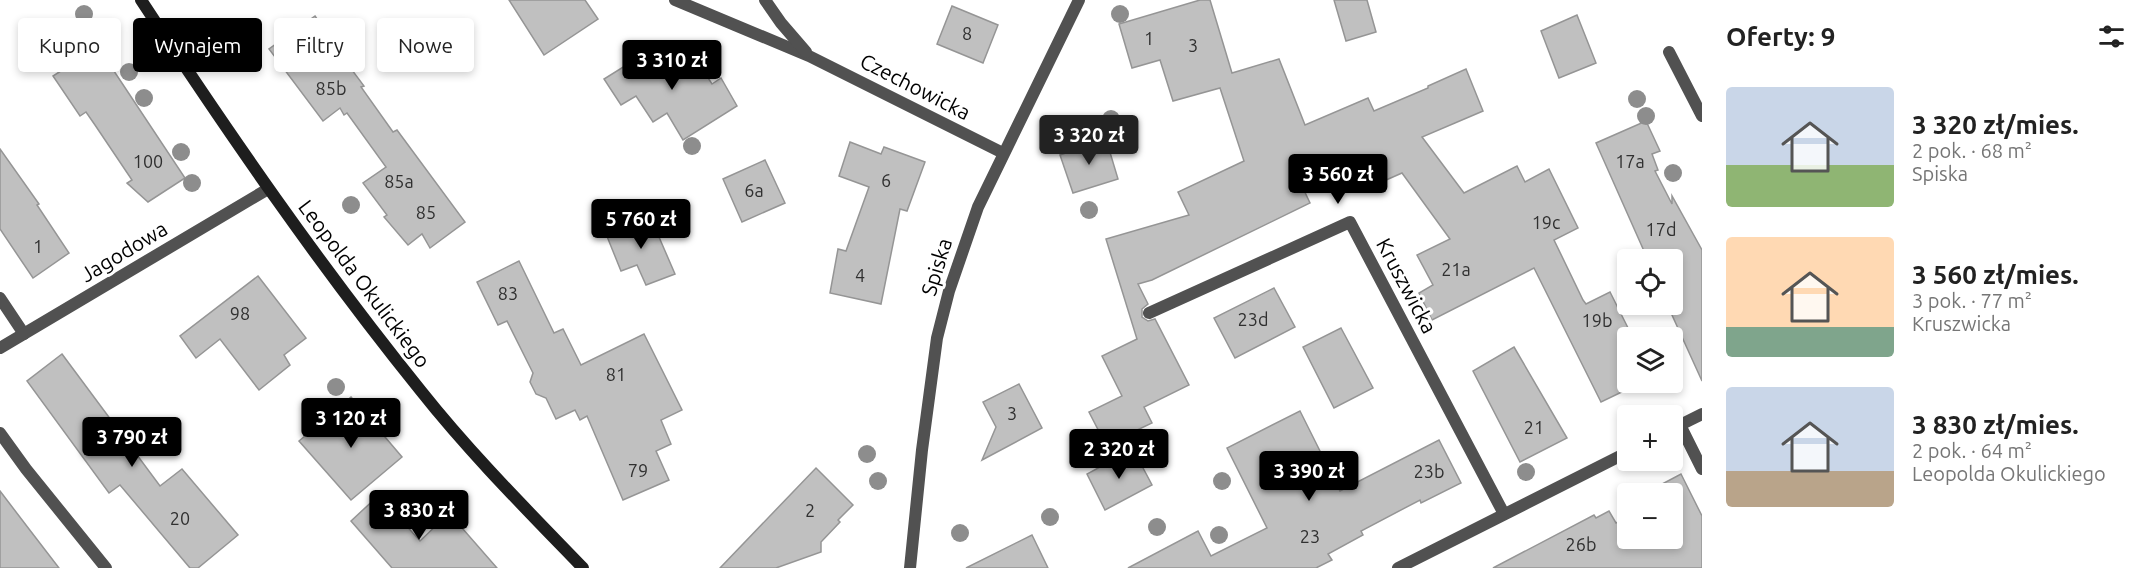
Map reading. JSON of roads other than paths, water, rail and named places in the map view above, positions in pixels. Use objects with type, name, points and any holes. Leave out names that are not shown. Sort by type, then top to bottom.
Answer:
[{"type":"street","name":"Leopolda Okulickiego","points":[[141,0],[268,189],[328,272],[422,393],[473,452],[583,568]]},
{"type":"street","name":"Czechowicka","points":[[675,0],[809,56],[1003,153]]},
{"type":"street","name":"Czechowicka","points":[[765,0],[809,56]]},
{"type":"street","name":"Spiska","points":[[910,568],[922,450],[937,338],[949,291],[978,207],[1079,0]]},
{"type":"street","points":[[1669,52],[1702,116]]},
{"type":"street","name":"Jagodowa","points":[[0,348],[268,189]]},
{"type":"street","name":"Kruszwicka","points":[[1149,313],[1350,222],[1504,514]]},
{"type":"street","points":[[0,298],[24,334]]},
{"type":"street","points":[[1683,424],[1702,414]]},
{"type":"street","points":[[0,433],[106,568]]},
{"type":"street","points":[[1683,438],[1702,469]]},
{"type":"street","points":[[1398,568],[1617,458]]}]
